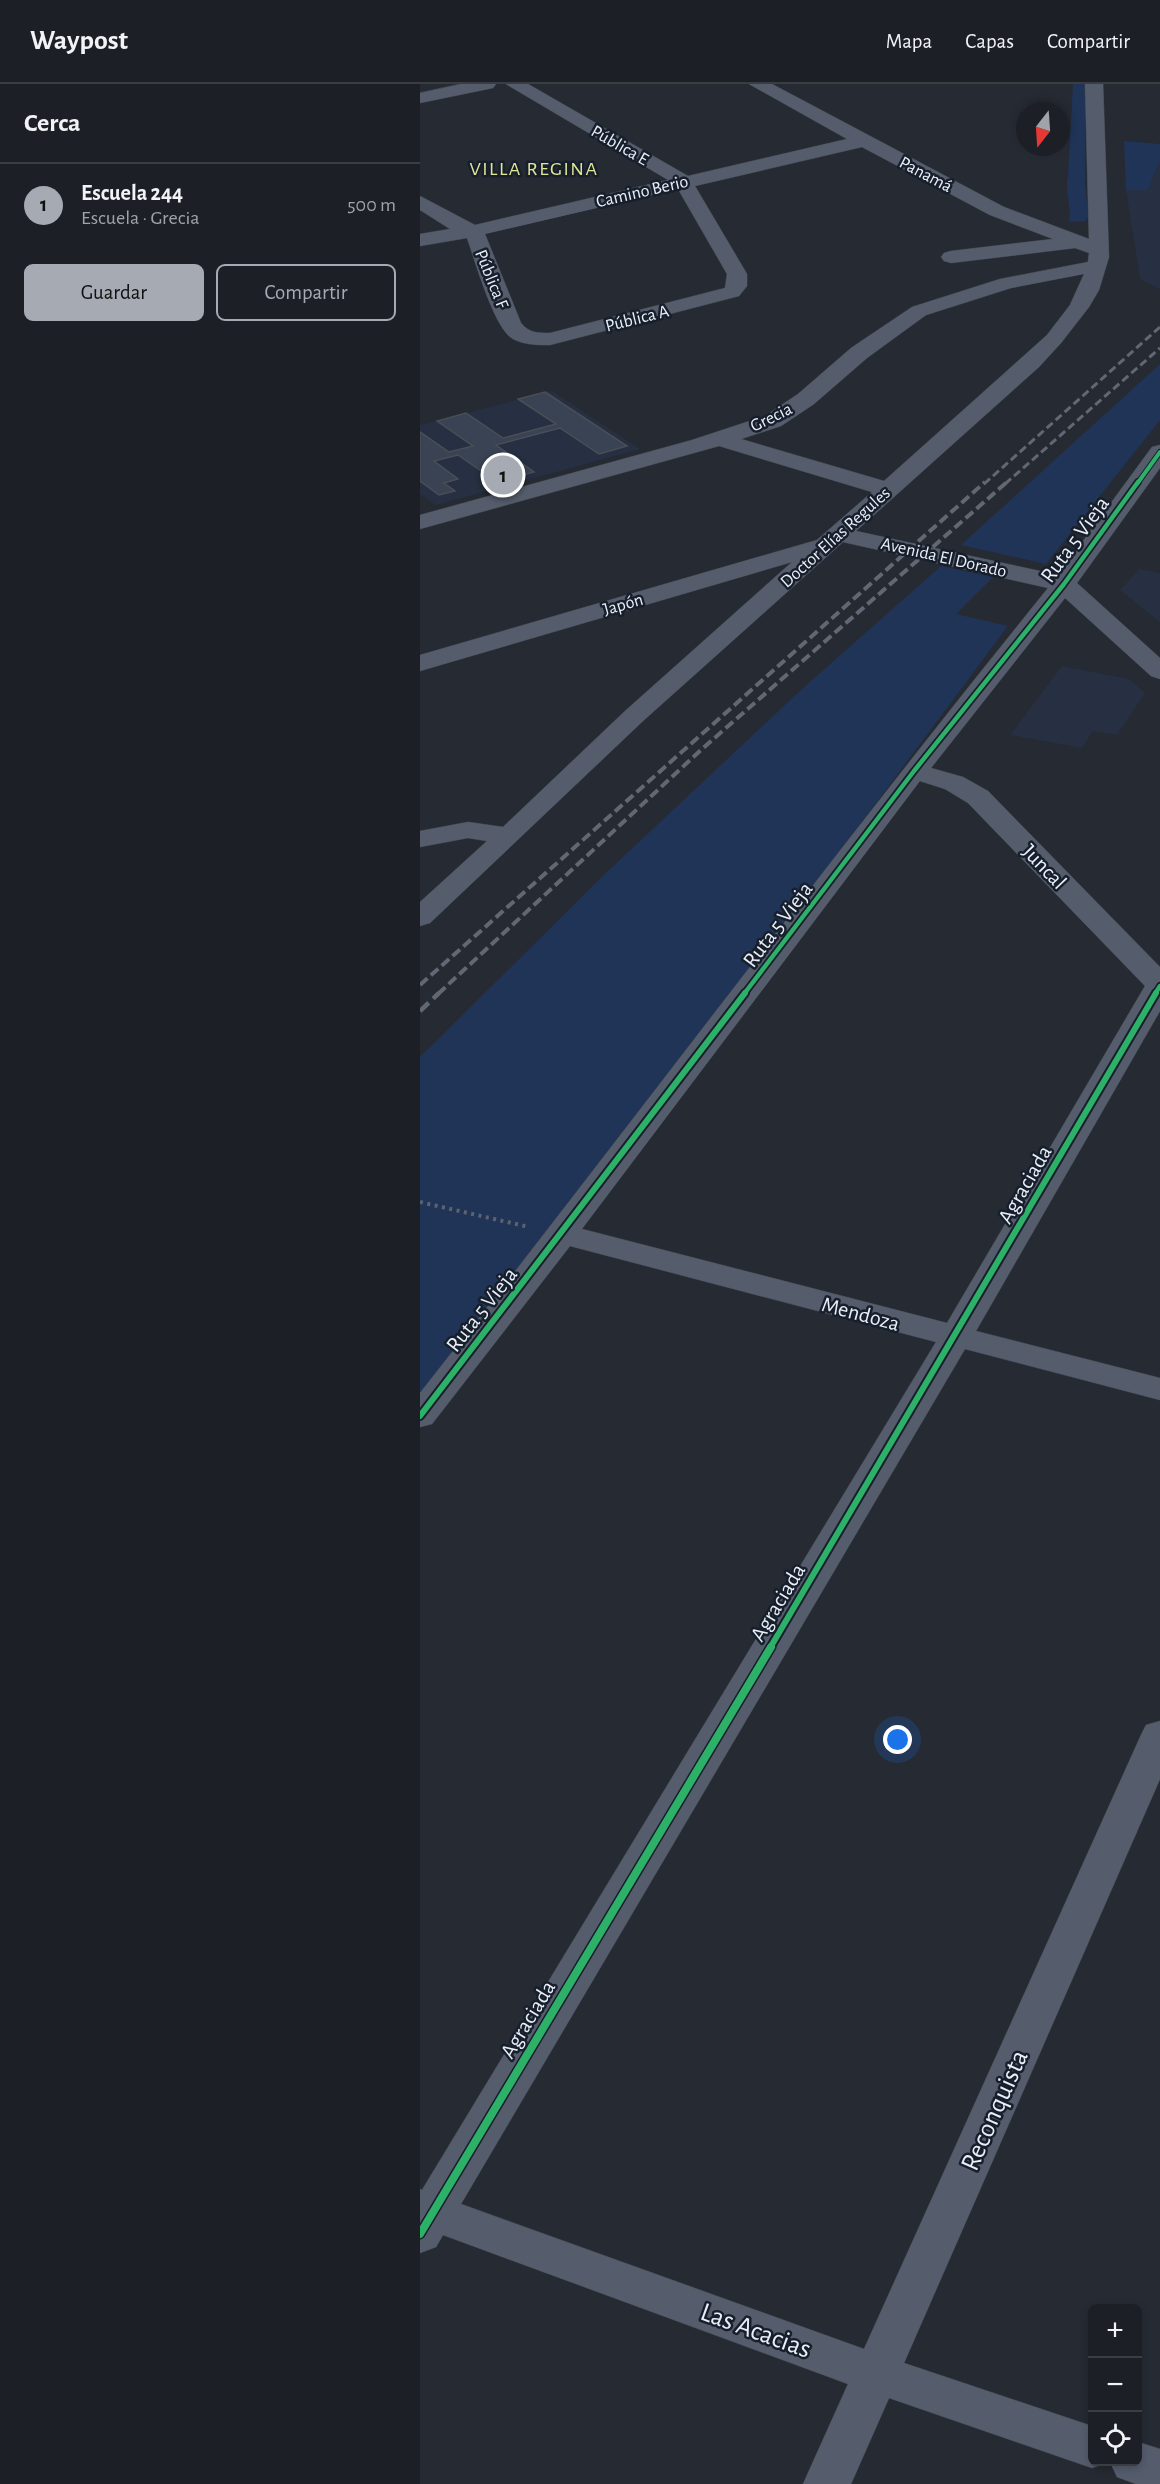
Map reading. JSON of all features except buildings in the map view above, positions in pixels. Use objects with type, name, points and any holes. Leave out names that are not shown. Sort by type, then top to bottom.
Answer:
[{"type":"street","points":[[420,98],[487,84]]},
{"type":"street","name":"Pública E","points":[[515,84],[683,182],[737,274],[737,286]]},
{"type":"street","name":"Panamá","points":[[758,84],[998,211],[1075,242],[1098,258]]},
{"type":"street","name":"Doctor Elías Regules","points":[[420,917],[509,836],[634,716],[1054,339],[1072,318],[1089,290],[1098,258],[1094,84]]},
{"type":"street","name":"Camino Berio","points":[[420,240],[474,231],[863,141]]},
{"type":"street","name":"Pública F","points":[[420,202],[455,224],[474,231],[511,325],[519,334],[532,339]]},
{"type":"street","points":[[951,256],[1075,242]]},
{"type":"street","name":"Grecia","points":[[420,522],[718,439],[772,421],[806,399],[859,353],[919,311],[1007,283],[1098,258]]},
{"type":"street","name":"Pública A","points":[[532,339],[550,339],[588,331],[721,296],[732,292],[737,286]]},
{"type":"street","points":[[718,439],[887,489]]},
{"type":"street","name":"Ruta 5 Vieja","points":[[420,1416],[562,1234],[914,771],[1064,585],[1160,452]]},
{"type":"street","name":"Avenida El Dorado","points":[[832,539],[1064,585],[1160,671]]},
{"type":"street","name":"Japón","points":[[420,663],[832,539]]},
{"type":"street","name":"Juncal","points":[[914,771],[954,783],[978,797],[1160,985]]},
{"type":"street","points":[[420,839],[468,830],[509,836]]},
{"type":"street","name":"Agraciada","points":[[424,2218],[956,1338],[1160,985]]},
{"type":"street","name":"Mendoza","points":[[562,1234],[956,1338],[1160,1389]]},
{"type":"street","name":"Reconquista","points":[[827,2484],[1160,1735]]},
{"type":"street","name":"Las Acacias","points":[[424,2218],[1088,2446]]},
{"type":"street","points":[[1142,2464],[1160,2470]]},
{"type":"path","points":[[420,1202],[562,1234]]},
{"type":"shaded area","points":[[1073,84],[1085,84],[1085,181],[1088,217],[1085,221],[1069,222],[1067,181]]},
{"type":"shaded area","points":[[1124,141],[1160,144],[1160,161],[1148,190],[1126,190]]},
{"type":"shaded area","points":[[1160,161],[1160,289],[1140,279],[1126,190],[1148,190]]},
{"type":"shaded area","points":[[1160,364],[1160,420],[1046,564],[961,545]]},
{"type":"shaded area","points":[[552,391],[640,449],[436,505],[420,494],[420,425]]},
{"type":"shaded area","points":[[941,566],[993,577],[956,614],[1008,626],[672,1077],[420,1403],[420,1057],[610,869],[803,688]]},
{"type":"shaded area","points":[[1139,569],[1160,573],[1160,622],[1120,590]]},
{"type":"shaded area","points":[[1062,666],[1129,679],[1145,693],[1117,735],[1093,731],[1082,748],[1010,735]]},
{"type":"railway","points":[[984,484],[1160,327]]},
{"type":"railway","points":[[1005,484],[1160,348]]},
{"type":"railway","points":[[420,985],[985,482]]},
{"type":"railway","points":[[438,994],[702,749],[1007,482]]},
{"type":"railway","points":[[420,1011],[439,993]]},
{"type":"cycle path","points":[[420,1416],[562,1234],[914,771],[1064,584],[1160,452]]},
{"type":"cycle path","points":[[420,2234],[955,1338],[1160,986]]},
{"type":"place","name":"Escuela 244","points":[[503,475]]},
{"type":"district","name":"VILLA REGINA","points":[[534,168]]}]
